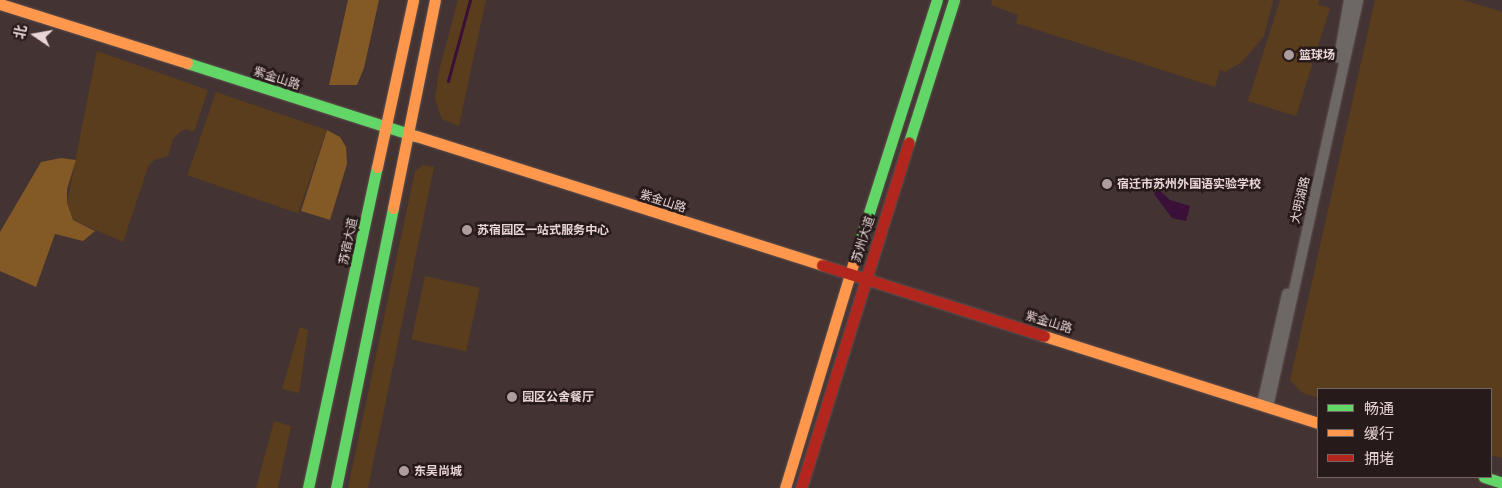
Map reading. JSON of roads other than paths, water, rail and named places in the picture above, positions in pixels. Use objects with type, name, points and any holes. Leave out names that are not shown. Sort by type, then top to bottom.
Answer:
[{"type":"street","name":"苏宿大道","points":[[308,488],[388,127],[413,0]]},
{"type":"street","points":[[336,488],[435,0]]},
{"type":"street","name":"苏州大道","points":[[785,488],[848,275],[938,0]]},
{"type":"street","name":"苏州大道","points":[[801,488],[864,281],[954,0]]},
{"type":"street","name":"大明湖路","points":[[1265,406],[1336,74],[1349,0]]},
{"type":"street","name":"大明湖路","points":[[1265,406],[1358,0]]},
{"type":"street","name":"紫金山路","points":[[0,4],[864,281],[1317,423]]},
{"type":"street","points":[[1487,478],[1502,483]]},
{"type":"waterway","points":[[448,81],[470,0]]},
{"type":"place","name":"篮球场","points":[[1289,55]]},
{"type":"place","name":"宿迁市苏州外国语实验学校","points":[[1107,184]]},
{"type":"place","name":"苏宿园区一站式服务中心","points":[[467,230]]},
{"type":"place","name":"园区公舍餐厅","points":[[512,397]]},
{"type":"place","name":"东吴尚城","points":[[404,471]]}]
